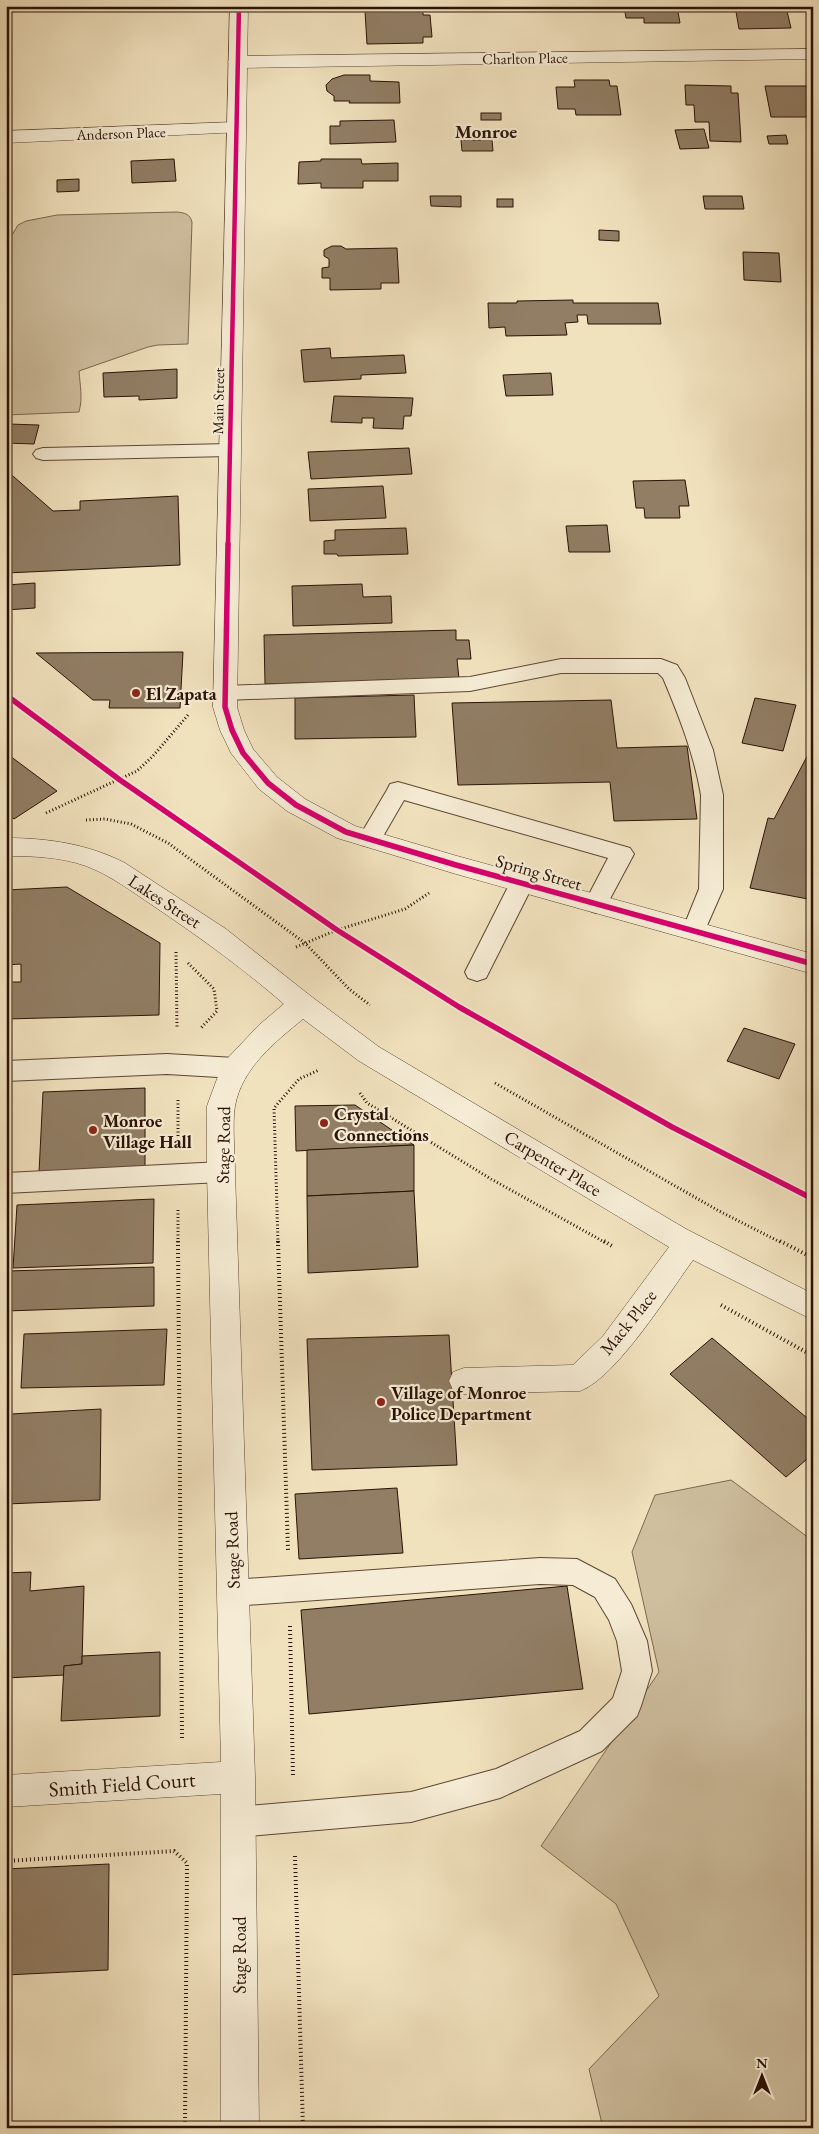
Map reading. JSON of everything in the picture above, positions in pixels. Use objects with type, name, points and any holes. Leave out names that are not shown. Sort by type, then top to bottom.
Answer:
[{"type":"street","name":"Main Street","points":[[238,6],[225,708],[232,730],[243,753],[268,783]]},
{"type":"street","name":"Charlton Place","points":[[237,62],[813,54]]},
{"type":"street","name":"Anderson Place","points":[[6,137],[235,128]]},
{"type":"street","name":"Spring Street","points":[[268,783],[296,805],[346,832],[813,964]]},
{"type":"street","name":"Lakes Street","points":[[6,847],[60,851],[86,857],[117,869],[214,933],[263,969],[302,1004]]},
{"type":"street","name":"Stage Road","points":[[240,2128],[238,1777],[221,1172],[221,1106],[235,1068],[269,1032],[302,1004]]},
{"type":"street","name":"Carpenter Place","points":[[302,1004],[369,1054],[688,1244],[813,1308]]},
{"type":"street","name":"Mack Place","points":[[464,1381],[580,1378],[614,1345],[688,1244]]},
{"type":"street","name":"Smith Field Court","points":[[6,1791],[238,1777]]},
{"type":"lane","points":[[43,454],[230,450]]},
{"type":"lane","points":[[225,693],[470,684],[561,666],[661,666],[669,670],[674,678],[704,754],[712,795],[711,889],[694,931]]},
{"type":"lane","points":[[370,839],[398,790],[622,854],[596,904]]},
{"type":"lane","points":[[477,972],[522,883]]},
{"type":"lane","points":[[6,1071],[177,1058],[235,1068]]},
{"type":"lane","points":[[6,1183],[221,1172]]},
{"type":"lane","points":[[233,1593],[540,1571],[577,1572],[605,1588],[621,1613],[632,1641],[637,1671],[626,1706],[591,1741],[500,1783],[411,1807],[238,1822]]},
{"type":"path","points":[[44,814],[137,771],[153,756],[190,712]]},
{"type":"path","points":[[112,775],[128,786]]},
{"type":"path","points":[[76,821],[105,819],[130,824],[168,844],[273,918],[305,943],[349,988],[376,1010]]},
{"type":"path","points":[[296,947],[336,930],[404,909],[434,890]]},
{"type":"path","points":[[328,924],[345,935]]},
{"type":"path","points":[[170,946],[214,988],[217,1011],[177,1058]]},
{"type":"path","points":[[176,953],[182,1742]]},
{"type":"path","points":[[490,1080],[719,1210],[813,1258]]},
{"type":"path","points":[[6,1861],[174,1851],[186,1863],[185,2128]]},
{"type":"shaded area","points":[[177,212],[187,214],[192,222],[188,344],[148,347],[79,371],[81,396],[79,412],[6,415],[6,290],[9,240],[18,225],[26,221],[57,215]]},
{"type":"shaded area","points":[[731,1480],[813,1541],[813,2128],[603,2128],[589,2069],[659,1996],[616,1904],[541,1846],[659,1672],[632,1552],[655,1495]]},
{"type":"building","points":[[624,6],[677,6],[680,23],[644,23],[644,18],[626,18]]},
{"type":"building","points":[[735,6],[786,7],[791,28],[739,29]]},
{"type":"building","points":[[423,10],[423,15],[430,15],[432,37],[423,37],[423,43],[367,44],[365,11]]},
{"type":"building","points":[[344,75],[370,75],[370,81],[399,82],[400,103],[349,103],[350,101],[334,101],[334,96],[327,91],[326,85],[332,79]]},
{"type":"building","points":[[574,80],[609,80],[610,86],[617,86],[621,115],[576,115],[575,109],[558,109],[556,87],[575,87]]},
{"type":"building","points":[[685,85],[731,86],[731,93],[738,93],[741,142],[710,141],[709,122],[695,122],[694,105],[686,105]]},
{"type":"building","points":[[765,86],[811,86],[813,115],[808,115],[808,117],[771,117]]},
{"type":"building","points":[[481,113],[501,113],[501,120],[481,120]]},
{"type":"building","points":[[394,120],[396,142],[330,144],[330,126],[340,126],[340,121]]},
{"type":"building","points":[[704,129],[709,148],[680,149],[675,130]]},
{"type":"building","points":[[786,135],[788,144],[769,144],[767,136]]},
{"type":"building","points":[[461,140],[492,140],[493,151],[462,151]]},
{"type":"building","points":[[174,159],[176,181],[132,183],[131,161]]},
{"type":"building","points":[[321,159],[361,159],[362,164],[398,163],[398,181],[363,181],[363,188],[321,188],[321,183],[298,184],[299,162],[321,161]]},
{"type":"building","points":[[79,179],[79,191],[57,192],[57,180]]},
{"type":"building","points":[[430,196],[461,196],[461,207],[431,206]]},
{"type":"building","points":[[703,196],[742,196],[744,209],[705,209]]},
{"type":"building","points":[[497,199],[513,199],[513,207],[497,207]]},
{"type":"building","points":[[599,230],[619,231],[619,241],[599,240]]},
{"type":"building","points":[[332,246],[341,246],[346,249],[397,248],[399,283],[381,283],[381,289],[330,290],[330,278],[322,278],[322,268],[329,267],[329,259],[324,256],[324,250]]},
{"type":"building","points":[[743,252],[779,253],[781,282],[744,280]]},
{"type":"building","points":[[573,300],[573,303],[658,303],[661,324],[588,324],[587,315],[577,315],[578,322],[565,323],[567,335],[506,336],[505,327],[489,328],[488,303]]},
{"type":"building","points":[[330,348],[331,358],[404,355],[406,373],[361,375],[361,379],[304,382],[301,350]]},
{"type":"building","points":[[177,369],[177,398],[139,400],[139,396],[104,397],[103,373]]},
{"type":"building","points":[[551,373],[553,395],[506,396],[503,375]]},
{"type":"building","points":[[334,396],[413,398],[411,416],[404,416],[403,429],[373,428],[374,418],[362,418],[362,423],[331,422]]},
{"type":"building","points":[[8,424],[39,425],[34,444],[6,443]]},
{"type":"building","points":[[409,448],[412,474],[311,479],[308,452]]},
{"type":"building","points":[[6,470],[53,511],[80,510],[80,501],[178,496],[180,565],[6,573]]},
{"type":"building","points":[[685,480],[689,506],[679,506],[680,518],[645,518],[644,508],[636,508],[633,481]]},
{"type":"building","points":[[383,486],[386,518],[310,521],[308,489]]},
{"type":"building","points":[[607,525],[610,552],[569,552],[566,526]]},
{"type":"building","points":[[406,528],[408,554],[338,556],[337,554],[324,554],[324,541],[335,540],[335,530]]},
{"type":"building","points":[[35,583],[35,608],[6,610],[6,585]]},
{"type":"building","points":[[362,584],[363,597],[391,596],[392,623],[293,626],[292,586]]},
{"type":"building","points":[[456,630],[456,640],[469,640],[471,659],[457,659],[459,679],[265,684],[264,635]]},
{"type":"building","points":[[183,652],[180,708],[109,708],[110,700],[93,700],[36,653]]},
{"type":"building","points":[[414,695],[416,737],[295,739],[295,698]]},
{"type":"building","points":[[755,698],[796,705],[783,751],[742,743]]},
{"type":"building","points":[[611,700],[617,748],[687,746],[697,819],[614,821],[610,782],[458,785],[452,703]]},
{"type":"building","points":[[813,745],[813,900],[750,888],[768,818],[774,819]]},
{"type":"building","points":[[6,753],[57,791],[14,819],[6,812]]},
{"type":"building","points":[[67,887],[160,943],[159,1015],[6,1019],[6,982],[21,982],[21,964],[6,965],[6,890]]},
{"type":"building","points":[[744,1028],[795,1044],[779,1079],[727,1061]]},
{"type":"building","name":"Monroe Village Hall","points":[[145,1088],[145,1168],[39,1173],[43,1092]]},
{"type":"building","points":[[355,1105],[414,1145],[296,1151],[295,1106]]},
{"type":"building","points":[[414,1145],[414,1191],[307,1196],[307,1150]]},
{"type":"building","points":[[414,1191],[418,1267],[308,1273],[307,1196]]},
{"type":"building","points":[[154,1199],[153,1263],[13,1268],[17,1205]]},
{"type":"building","points":[[154,1267],[154,1306],[6,1311],[6,1271]]},
{"type":"building","points":[[167,1329],[164,1385],[21,1388],[24,1334]]},
{"type":"building","name":"Village of Monroe Police Department","points":[[449,1335],[457,1465],[312,1470],[307,1339]]},
{"type":"building","points":[[712,1338],[813,1423],[813,1454],[786,1477],[670,1374]]},
{"type":"building","points":[[101,1409],[100,1500],[7,1504],[11,1414]]},
{"type":"building","points":[[397,1488],[403,1553],[299,1559],[295,1494]]},
{"type":"building","points":[[31,1572],[30,1591],[84,1586],[82,1664],[64,1666],[65,1675],[6,1678],[6,1573]]},
{"type":"building","points":[[567,1586],[583,1689],[309,1714],[301,1610]]},
{"type":"building","points":[[160,1652],[160,1716],[61,1721],[64,1666],[82,1664],[82,1656]]},
{"type":"building","points":[[109,1864],[108,1970],[6,1975],[6,1869]]},
{"type":"cycle path","points":[[239,6],[225,707],[232,730],[243,753],[268,783],[296,805],[346,832],[456,865],[813,964]]},
{"type":"cycle path","points":[[6,695],[120,780],[337,930],[459,1007],[672,1127],[813,1199]]},
{"type":"place","name":"El Zapata","points":[[136,693]]},
{"type":"place","name":"Crystal Connections","points":[[324,1123]]},
{"type":"place","name":"Monroe Village Hall","points":[[93,1130]]},
{"type":"place","name":"Village of Monroe Police Department","points":[[381,1402]]},
{"type":"district","name":"Monroe","points":[[486,131]]}]
